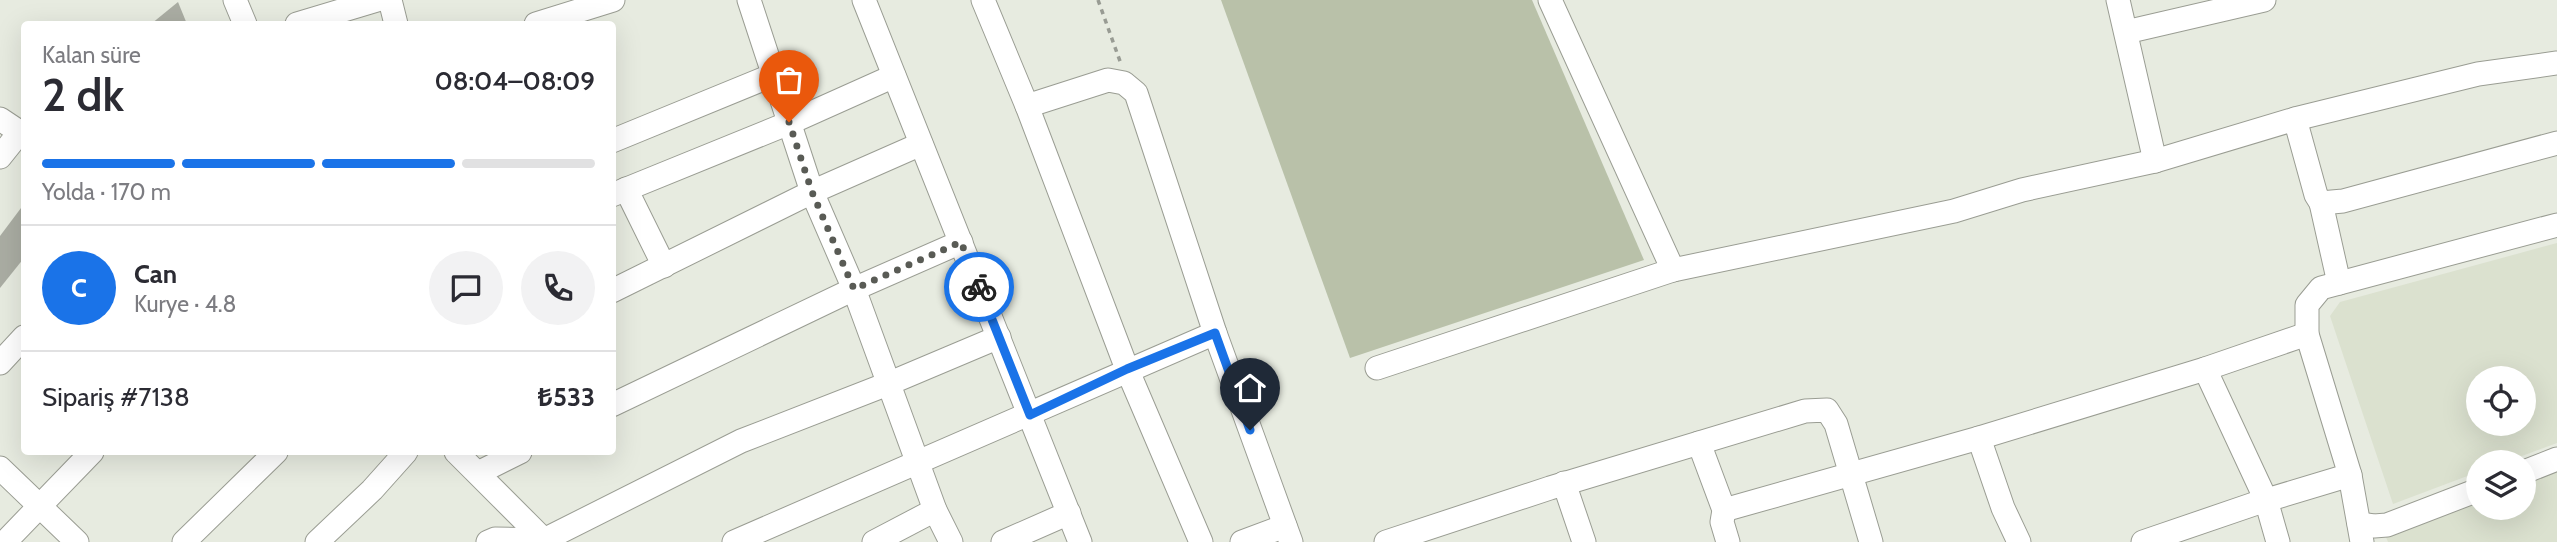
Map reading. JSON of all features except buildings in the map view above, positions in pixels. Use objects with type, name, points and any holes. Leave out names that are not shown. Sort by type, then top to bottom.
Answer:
[{"type":"street","points":[[235,0],[244,21]]},
{"type":"street","points":[[307,21],[377,0]]},
{"type":"street","points":[[390,0],[395,21]]},
{"type":"street","points":[[542,21],[575,6],[613,0]]},
{"type":"street","points":[[749,0],[812,192],[854,289],[935,510],[951,542]]},
{"type":"street","points":[[983,0],[1027,106],[1127,369],[1201,542]]},
{"type":"street","points":[[1550,0],[1673,270]]},
{"type":"street","points":[[2118,0],[2155,162]]},
{"type":"street","points":[[2126,32],[2264,0]]},
{"type":"street","points":[[869,2],[894,76],[1080,542]]},
{"type":"street","points":[[1377,368],[1673,270],[1954,211],[2022,190],[2155,162],[2295,119],[2478,74],[2557,63]]},
{"type":"street","points":[[616,139],[773,75]]},
{"type":"street","points":[[663,266],[619,192],[894,76]]},
{"type":"street","points":[[1027,106],[1101,81],[1117,80],[1124,83],[1139,99],[1215,333],[1288,534],[1242,542]]},
{"type":"street","points":[[2295,119],[2316,195],[2321,203],[2339,284]]},
{"type":"street","points":[[0,120],[21,132]]},
{"type":"street","points":[[0,158],[21,134]]},
{"type":"street","points":[[2321,203],[2343,201],[2557,143]]},
{"type":"street","points":[[616,289],[812,192],[921,144]]},
{"type":"street","points":[[2466,495],[2360,533],[2350,475],[2307,334],[2307,304],[2321,288],[2557,225]]},
{"type":"street","points":[[616,403],[854,289],[961,242]]},
{"type":"street","points":[[734,542],[1215,333]]},
{"type":"street","points":[[1724,510],[1979,438],[2205,369],[2307,334]]},
{"type":"street","points":[[488,542],[495,539],[545,541],[741,441],[999,337]]},
{"type":"street","points":[[0,363],[21,340]]},
{"type":"street","points":[[2205,369],[2266,500],[2278,542]]},
{"type":"street","points":[[1386,542],[1564,483],[1805,411],[1827,410],[1836,424],[1871,542]]},
{"type":"street","points":[[1979,438],[2003,508],[2019,542]]},
{"type":"street","points":[[1699,443],[1724,510],[1722,522],[1728,542]]},
{"type":"street","points":[[5,542],[89,455]]},
{"type":"street","points":[[184,542],[273,455]]},
{"type":"street","points":[[317,542],[372,490],[403,455]]},
{"type":"street","points":[[459,455],[545,541]]},
{"type":"street","points":[[478,472],[514,455]]},
{"type":"street","points":[[2536,467],[2557,459]]},
{"type":"street","points":[[0,468],[77,542]]},
{"type":"street","points":[[2143,542],[2350,475]]},
{"type":"street","points":[[1564,483],[1584,542]]},
{"type":"street","points":[[874,542],[935,510]]},
{"type":"street","points":[[1003,542],[1069,513]]},
{"type":"path","points":[[1098,0],[1121,65],[1124,83]]},
{"type":"shaded area","points":[[1221,0],[1532,0],[1644,260],[1350,358]]},
{"type":"shaded area","points":[[2557,243],[2557,443],[2536,451],[2466,450],[2466,477],[2393,504],[2330,316],[2340,302]]},
{"type":"shaded area","points":[[2557,472],[2557,542],[2388,542],[2385,535],[2466,505],[2466,520],[2536,520],[2536,480]]},
{"type":"way so far","points":[[789,122],[812,192],[854,289],[961,242],[979,287]]},
{"type":"route","points":[[979,287],[1030,415],[1127,369],[1215,333],[1250,430]]}]
